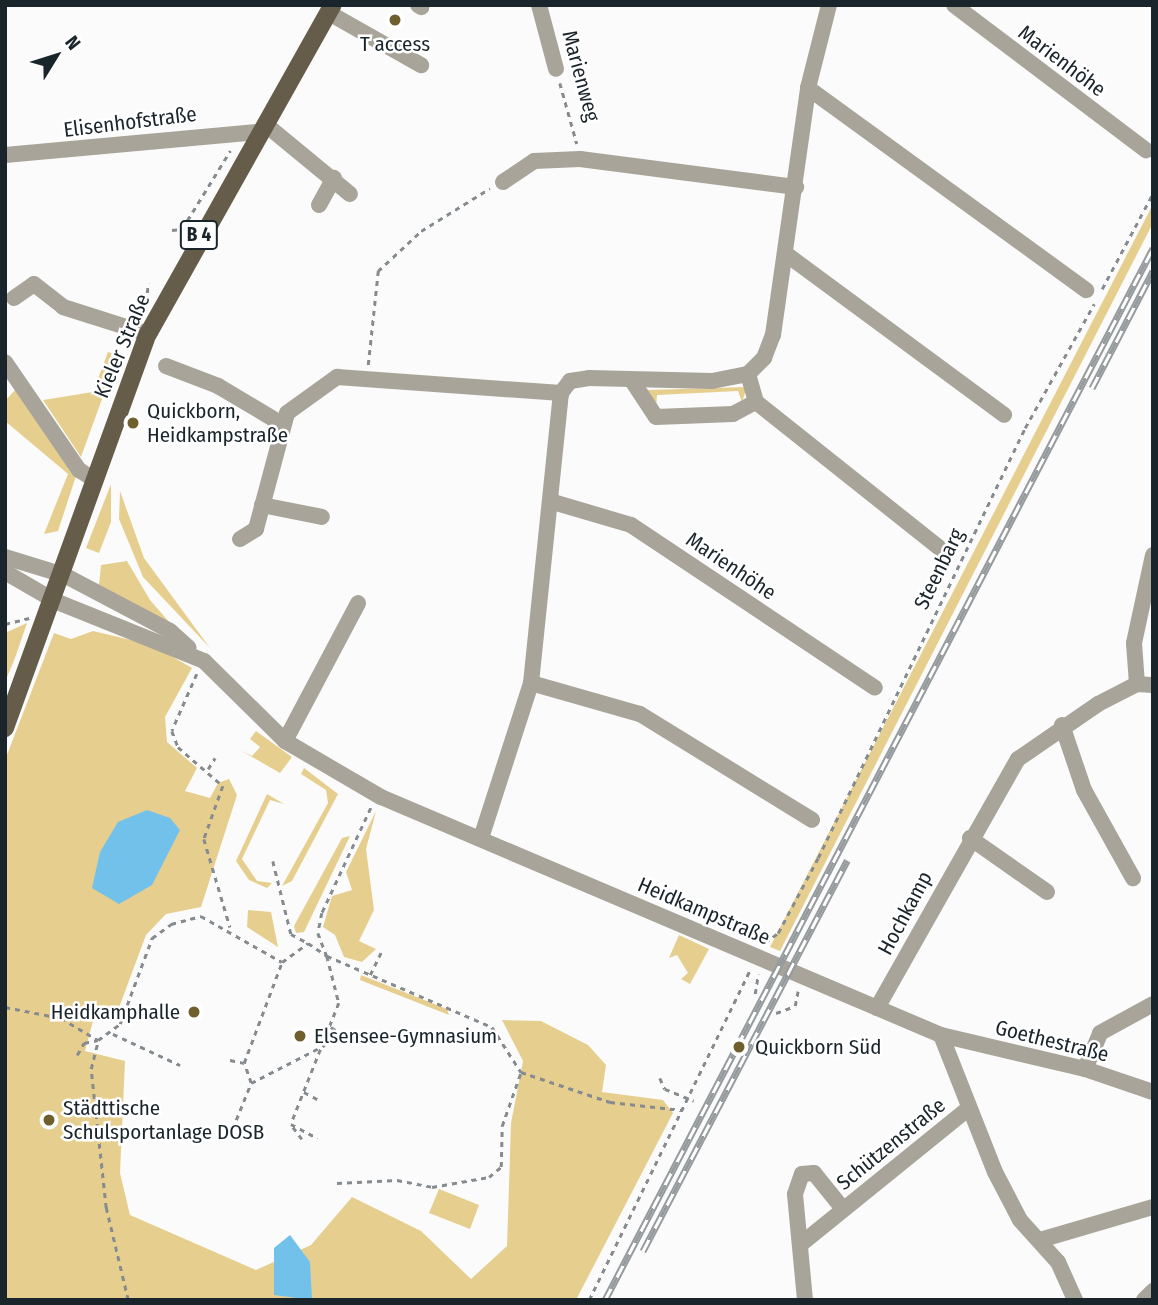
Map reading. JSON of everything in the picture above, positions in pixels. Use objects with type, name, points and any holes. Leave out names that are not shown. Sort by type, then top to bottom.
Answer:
[{"type":"main road","name":"Kieler Straße","points":[[5,728],[55,601],[148,334],[331,9]]},
{"type":"street","name":"Marienweg","points":[[539,5],[556,69]]},
{"type":"street","points":[[482,835],[531,683],[553,502],[561,393],[570,381],[712,381],[748,374],[773,335],[808,88],[829,5]]},
{"type":"street","name":"Marienhöhe","points":[[954,5],[1146,150]]},
{"type":"street","points":[[331,9],[421,65]]},
{"type":"street","points":[[808,88],[1086,290]]},
{"type":"street","points":[[262,128],[334,178],[350,194]]},
{"type":"street","name":"Elisenhofstraße","points":[[5,155],[262,128]]},
{"type":"street","points":[[503,182],[534,160],[580,159],[796,187]]},
{"type":"street","points":[[319,205],[334,178]]},
{"type":"street","points":[[786,254],[1004,415]]},
{"type":"street","points":[[14,298],[34,284],[63,307],[148,334]]},
{"type":"street","points":[[5,362],[79,470],[95,480]]},
{"type":"street","points":[[166,366],[218,386],[282,424]]},
{"type":"street","points":[[748,374],[756,402],[943,551]]},
{"type":"street","points":[[240,539],[256,529],[282,424],[311,390],[337,377],[367,375],[561,393]]},
{"type":"street","points":[[631,379],[656,417],[733,414],[756,402]]},
{"type":"street","name":"Marienhöhe","points":[[553,502],[631,525],[875,688]]},
{"type":"street","points":[[262,505],[322,517]]},
{"type":"street","points":[[1145,685],[1134,643],[1153,555]]},
{"type":"street","name":"Heidkampstraße","points":[[5,557],[64,575],[170,631],[285,741],[381,797],[482,835],[941,1035]]},
{"type":"street","name":"Heidkampstraße","points":[[5,572],[55,601],[204,661]]},
{"type":"street","points":[[285,741],[358,603]]},
{"type":"street","points":[[531,683],[640,714],[812,820]]},
{"type":"street","name":"Hochkamp","points":[[877,1008],[970,838],[1018,759],[1062,725],[1145,685]]},
{"type":"street","points":[[1062,725],[1084,790],[1133,878]]},
{"type":"street","points":[[970,838],[1047,892]]},
{"type":"street","points":[[1085,1069],[1100,1033],[1153,1004]]},
{"type":"street","points":[[941,1035],[965,1111],[1020,1220],[1040,1240],[1075,1300]]},
{"type":"street","name":"Goethestraße","points":[[941,1035],[1085,1069],[1153,1093]]},
{"type":"street","name":"Schützenstraße","points":[[802,1244],[965,1111]]},
{"type":"street","name":"Schützenstraße","points":[[805,1300],[802,1244],[794,1194],[802,1174],[814,1173],[843,1209]]},
{"type":"street","points":[[1040,1240],[1153,1207]]},
{"type":"street","points":[[1144,1300],[1153,1291]]},
{"type":"path","name":"Marienweg","points":[[556,69],[580,159]]},
{"type":"path","points":[[367,375],[378,271],[468,197],[503,182]]},
{"type":"path","name":"Steenbarg","points":[[757,956],[778,933],[818,859],[1024,428],[1153,193]]},
{"type":"path","points":[[142,312],[148,284]]},
{"type":"path","points":[[5,624],[27,618]]},
{"type":"path","points":[[204,661],[172,731],[177,747],[208,769],[223,786],[223,798],[204,839],[230,927]]},
{"type":"path","points":[[208,769],[215,758]]},
{"type":"path","points":[[290,1124],[325,1045],[339,1003],[318,933],[322,913],[366,813],[381,797]]},
{"type":"path","points":[[273,861],[291,934],[327,956],[492,1027],[521,1072],[611,1102],[682,1110]]},
{"type":"path","points":[[77,1055],[84,1043],[112,1034],[152,938],[171,923],[201,916],[230,927],[264,956],[282,962]]},
{"type":"path","points":[[251,1083],[244,1063],[282,962],[308,943]]},
{"type":"path","points":[[370,975],[381,951]]},
{"type":"path","points":[[589,1300],[682,1110],[684,1100],[754,963],[761,981],[755,994]]},
{"type":"path","points":[[776,1013],[795,1006],[797,984]]},
{"type":"path","points":[[5,1007],[61,1018],[98,1040]]},
{"type":"path","points":[[331,1027],[346,1037]]},
{"type":"path","points":[[112,1034],[180,1065]]},
{"type":"path","points":[[98,1040],[90,1086],[106,1208],[128,1300]]},
{"type":"path","points":[[236,1120],[251,1083],[325,1045]]},
{"type":"path","points":[[230,1060],[244,1063]]},
{"type":"path","points":[[337,1183],[397,1181],[432,1187],[489,1177],[501,1167],[502,1126],[521,1072]]},
{"type":"path","points":[[660,1078],[684,1100],[694,1101]]},
{"type":"path","points":[[304,1092],[319,1100]]},
{"type":"path","points":[[290,1124],[317,1138]]},
{"type":"path","points":[[290,1124],[302,1139]]},
{"type":"shaded area","points":[[1153,204],[1153,223],[780,951],[770,947]]},
{"type":"shaded area","points":[[108,352],[118,355],[81,457],[43,400],[93,392]]},
{"type":"shaded area","points":[[747,387],[742,402],[738,391],[657,395],[656,407],[647,390]]},
{"type":"shaded area","points":[[15,390],[76,476],[58,531],[44,534],[68,474],[5,421],[5,401]]},
{"type":"shaded area","points":[[111,484],[111,522],[99,553],[86,548]]},
{"type":"shaded area","points":[[120,491],[144,558],[210,648],[143,577],[119,519]]},
{"type":"shaded area","points":[[127,561],[150,600],[170,623],[99,585],[101,565]]},
{"type":"shaded area","points":[[27,623],[15,658],[5,682],[5,633]]},
{"type":"shaded area","points":[[93,631],[152,645],[192,668],[165,717],[167,742],[197,768],[185,791],[210,798],[218,783],[229,779],[237,795],[201,907],[166,914],[146,935],[114,1021],[93,1021],[85,1051],[125,1061],[120,1173],[130,1215],[256,1270],[311,1245],[352,1197],[421,1231],[471,1279],[507,1246],[511,1123],[523,1061],[502,1020],[541,1021],[588,1045],[606,1065],[602,1092],[663,1100],[673,1113],[576,1300],[5,1300],[5,760],[54,633],[71,639]]},
{"type":"shaded area","points":[[256,731],[292,757],[280,773],[240,750],[252,756],[260,747],[250,739]]},
{"type":"shaded area","points":[[304,768],[338,794],[292,881],[282,886],[328,803],[326,790],[301,774]]},
{"type":"shaded area","points":[[267,794],[284,804],[270,800],[242,859],[257,881],[272,883],[267,888],[249,880],[236,861]]},
{"type":"shaded area","points":[[376,811],[366,849],[374,910],[359,941],[376,949],[362,962],[344,957],[335,935],[323,927],[332,896],[352,890],[346,872]]},
{"type":"shaded area","points":[[350,836],[304,932],[296,933],[294,926],[342,838]]},
{"type":"shaded area","points":[[248,910],[271,912],[278,947],[247,927]]},
{"type":"shaded area","points":[[679,935],[709,949],[690,984],[681,979],[688,973],[677,955],[669,958]]},
{"type":"shaded area","points":[[361,975],[447,1009],[449,1015],[360,980]]},
{"type":"shaded area","points":[[439,1189],[479,1205],[470,1229],[429,1213]]},
{"type":"water","points":[[147,810],[170,818],[180,830],[152,885],[119,904],[92,888],[100,852],[118,822]]},
{"type":"water","points":[[290,1235],[310,1262],[312,1300],[274,1295],[274,1248]]},
{"type":"railway","points":[[605,1300],[1153,248]]},
{"type":"railway","points":[[1092,388],[1153,271]]},
{"type":"railway","points":[[643,1251],[847,860]]},
{"type":"place","name":"T access","points":[[395,20]]},
{"type":"place","name":"Quickborn, Heidkampstraße","points":[[133,423]]},
{"type":"place","name":"Heidkamphalle","points":[[194,1012]]},
{"type":"place","name":"Elsensee-Gymnasium","points":[[300,1036]]},
{"type":"place","name":"Quickborn Süd","points":[[739,1047]]},
{"type":"place","name":"Städttische Schulsportanlage DOSB","points":[[49,1120]]}]
